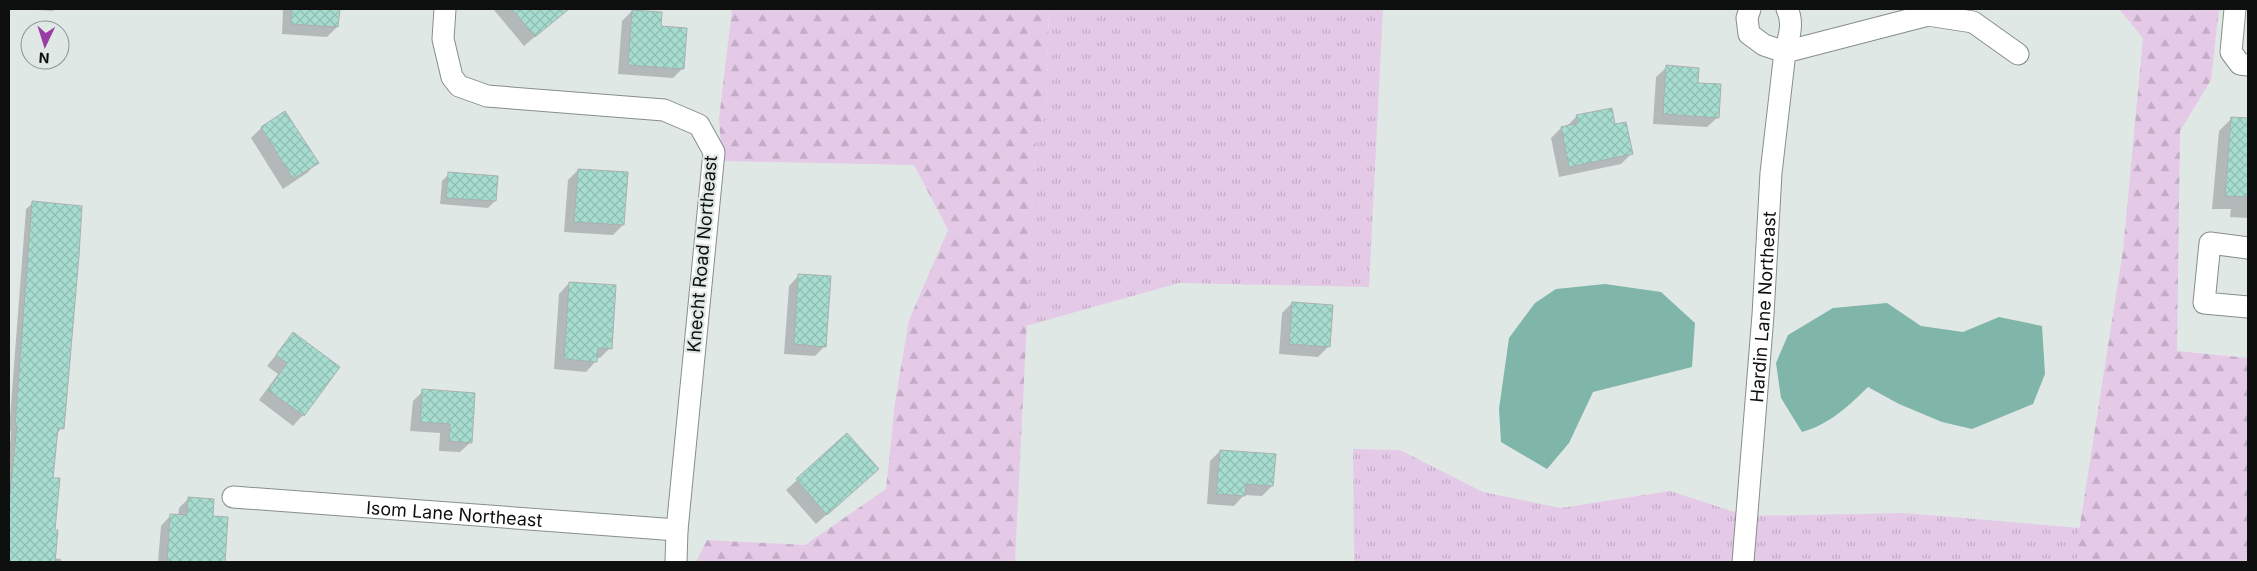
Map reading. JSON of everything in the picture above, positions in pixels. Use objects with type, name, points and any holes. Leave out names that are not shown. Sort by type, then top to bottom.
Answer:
[{"type":"street","name":"Knecht Road Northeast","points":[[445,9],[443,39],[452,77],[459,86],[487,96],[664,110],[699,125],[714,152],[677,530],[676,562]]},
{"type":"street","points":[[1750,9],[1747,18],[1749,34],[1764,45],[1785,52],[1928,15],[1973,22],[2018,54]]},
{"type":"street","name":"Hardin Lane Northeast","points":[[1743,562],[1763,315],[1770,182],[1785,52],[1790,34],[1790,16],[1787,9]]},
{"type":"street","points":[[2234,9],[2231,52],[2240,64],[2248,65]]},
{"type":"street","points":[[2248,248],[2210,244],[2204,303],[2248,306]]},
{"type":"street","name":"Isom Lane Northeast","points":[[233,497],[677,530]]},
{"type":"green space","points":[[732,9],[1049,9],[1046,114],[1036,138],[1015,562],[696,562],[707,540],[805,545],[886,489],[895,402],[909,320],[948,230],[914,165],[722,161],[719,119]]},
{"type":"green space","points":[[1049,9],[1383,9],[1369,287],[1179,283],[1026,326],[1036,138],[1046,114]]},
{"type":"green space","points":[[2119,9],[2219,9],[2211,80],[2180,131],[2177,351],[2248,358],[2248,562],[2078,562],[2077,544],[2123,250],[2143,38]]},
{"type":"green space","points":[[1353,449],[1400,450],[1483,492],[1561,508],[1670,491],[1747,516],[1905,513],[2080,528],[2078,562],[1354,562]]},
{"type":"shaded area","points":[[1605,284],[1661,292],[1695,323],[1692,367],[1593,392],[1569,443],[1547,469],[1501,442],[1499,409],[1509,338],[1535,303],[1556,289]]},
{"type":"shaded area","points":[[1887,303],[1921,326],[1963,332],[1999,317],[2042,326],[2045,374],[2033,404],[1972,429],[1942,422],[1899,404],[1868,387],[1846,408],[1829,420],[1802,432],[1781,398],[1776,363],[1788,335],[1833,308]]},
{"type":"building","points":[[292,9],[340,9],[338,27],[291,24]]},
{"type":"building","points":[[512,9],[569,9],[535,37]]},
{"type":"building","points":[[632,10],[662,12],[661,26],[687,28],[684,69],[628,65]]},
{"type":"building","points":[[1666,65],[1699,68],[1698,83],[1721,84],[1719,118],[1663,114]]},
{"type":"building","points":[[1612,108],[1615,124],[1626,122],[1633,154],[1569,167],[1561,127],[1578,123],[1576,115]]},
{"type":"building","points":[[285,111],[319,163],[293,179],[261,127]]},
{"type":"building","points":[[2231,117],[2248,118],[2248,197],[2225,196]]},
{"type":"building","points":[[578,169],[628,172],[624,225],[574,222]]},
{"type":"building","points":[[448,172],[498,176],[496,201],[446,198]]},
{"type":"building","points":[[32,201],[82,206],[79,256],[64,429],[58,428],[53,478],[60,478],[55,530],[58,530],[55,562],[9,562],[9,503],[17,425],[15,425]]},
{"type":"building","points":[[798,274],[831,276],[826,347],[794,344]]},
{"type":"building","points":[[569,282],[616,285],[612,349],[598,348],[597,362],[564,359]]},
{"type":"building","points":[[1292,302],[1333,305],[1330,347],[1289,344]]},
{"type":"building","points":[[293,332],[340,367],[304,416],[268,390],[287,363],[276,355]]},
{"type":"building","points":[[422,389],[475,393],[472,443],[449,441],[450,424],[420,422]]},
{"type":"building","points":[[847,433],[879,469],[827,515],[796,479]]},
{"type":"building","points":[[1220,450],[1276,454],[1273,486],[1246,484],[1245,496],[1216,494]]},
{"type":"building","points":[[188,497],[214,499],[213,516],[228,517],[225,562],[167,562],[170,514],[187,515]]}]
